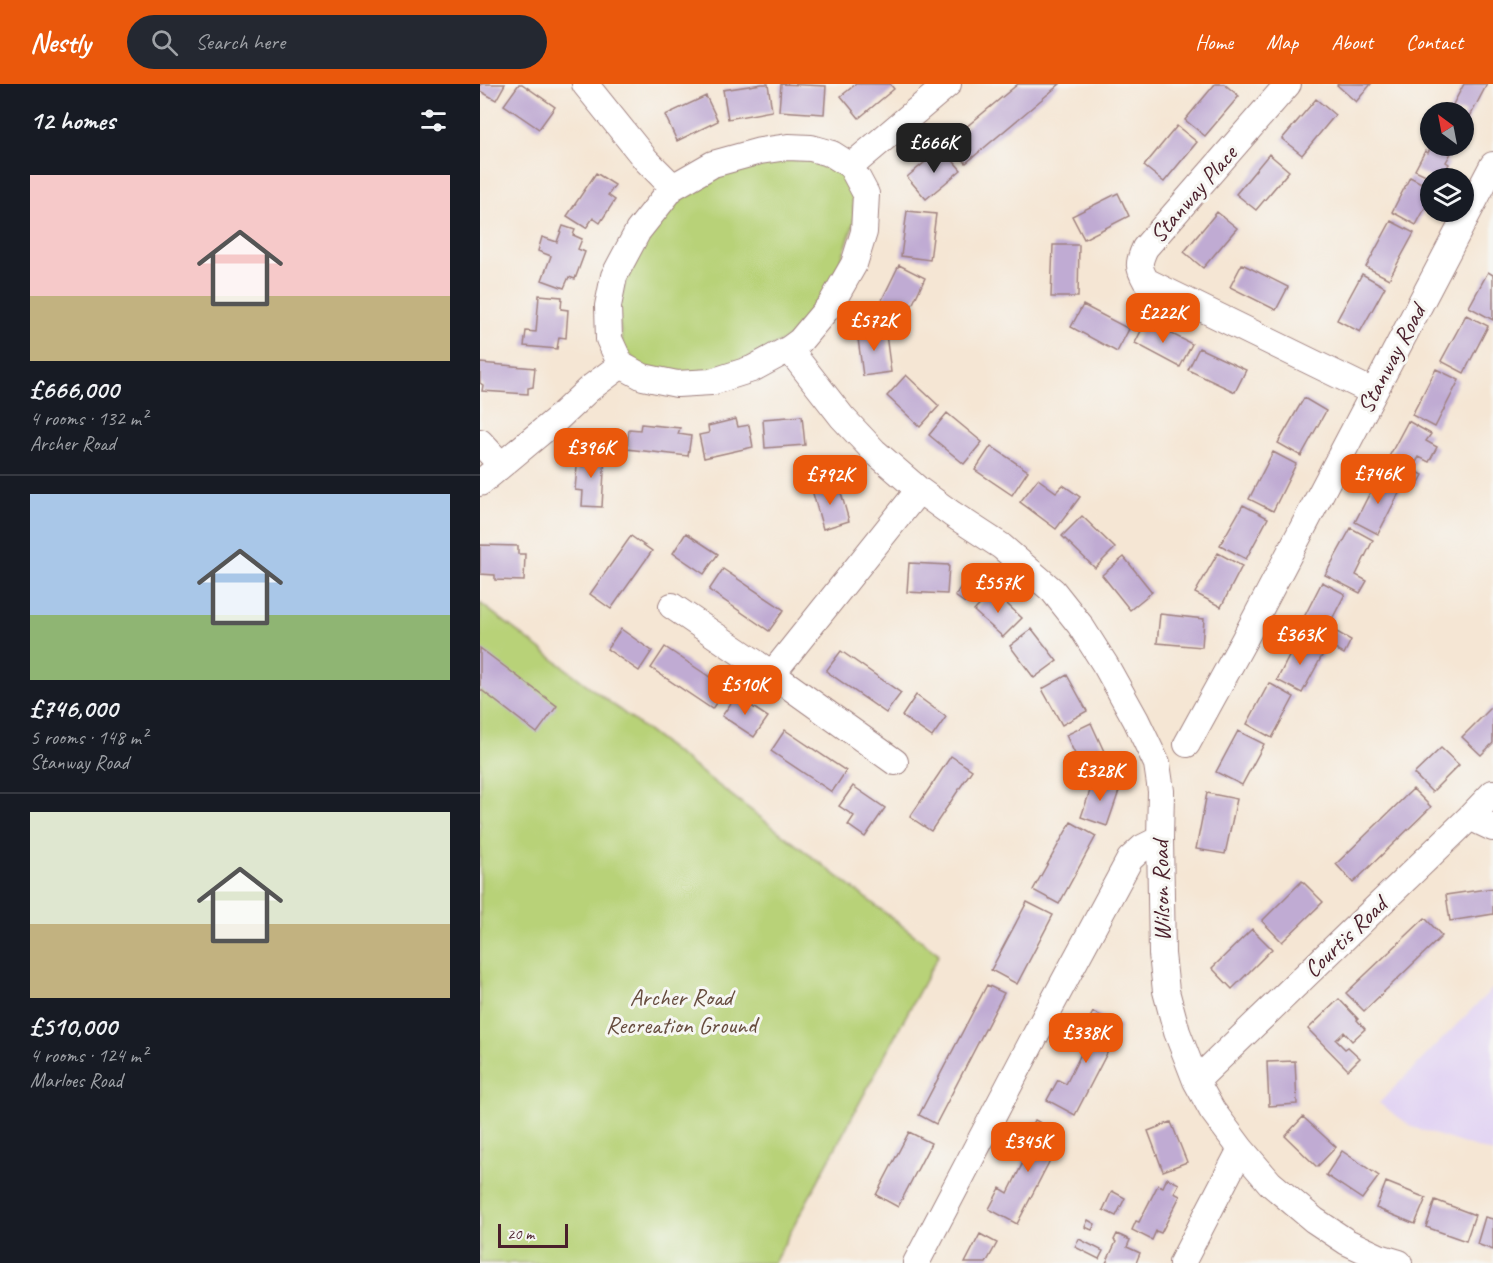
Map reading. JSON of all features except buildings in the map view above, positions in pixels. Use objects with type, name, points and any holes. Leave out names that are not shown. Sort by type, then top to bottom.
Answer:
[{"type":"street","points":[[585,84],[646,160],[673,187]]},
{"type":"street","points":[[851,166],[948,84]]},
{"type":"street","name":"Stanway Place","points":[[1288,84],[1145,248],[1139,261],[1140,271],[1146,281],[1373,392]]},
{"type":"street","points":[[788,147],[811,148],[832,154],[851,166],[866,194],[864,232],[854,264],[831,304],[800,341],[752,369],[711,382],[677,384],[643,377],[621,365],[609,339],[608,306],[614,276],[638,231],[673,187],[713,164],[760,151],[788,147]]},
{"type":"street","name":"Stanway Road","points":[[1187,744],[1243,642],[1493,165]]},
{"type":"street","name":"Wilson Road","points":[[789,349],[842,417],[874,451],[919,490],[1001,546],[1053,591],[1080,625],[1136,720],[1157,764],[1161,791],[1162,954],[1166,991],[1177,1032],[1196,1081],[1212,1110],[1270,1183],[1314,1220],[1347,1242],[1379,1257],[1399,1263]]},
{"type":"street","points":[[480,483],[589,389],[621,365]]},
{"type":"street","points":[[480,442],[501,465]]},
{"type":"street","points":[[772,674],[919,490]]},
{"type":"street","points":[[672,606],[896,762]]},
{"type":"street","name":"Courtis Road","points":[[1196,1081],[1493,793]]},
{"type":"street","points":[[1470,817],[1493,828]]},
{"type":"street","points":[[916,1263],[1130,859],[1142,848],[1160,839]]},
{"type":"street","points":[[1182,1263],[1241,1149]]},
{"type":"shaded area","points":[[1493,988],[1493,1153],[1412,1127],[1379,1103]]},
{"type":"green space","points":[[813,159],[848,178],[853,190],[854,223],[843,256],[826,292],[787,339],[733,366],[686,375],[643,368],[623,349],[618,312],[627,274],[637,253],[686,189],[753,160]]},
{"type":"green space","name":"Archer Road Recreation Ground","points":[[480,603],[939,954],[774,1263],[480,1263]]}]
